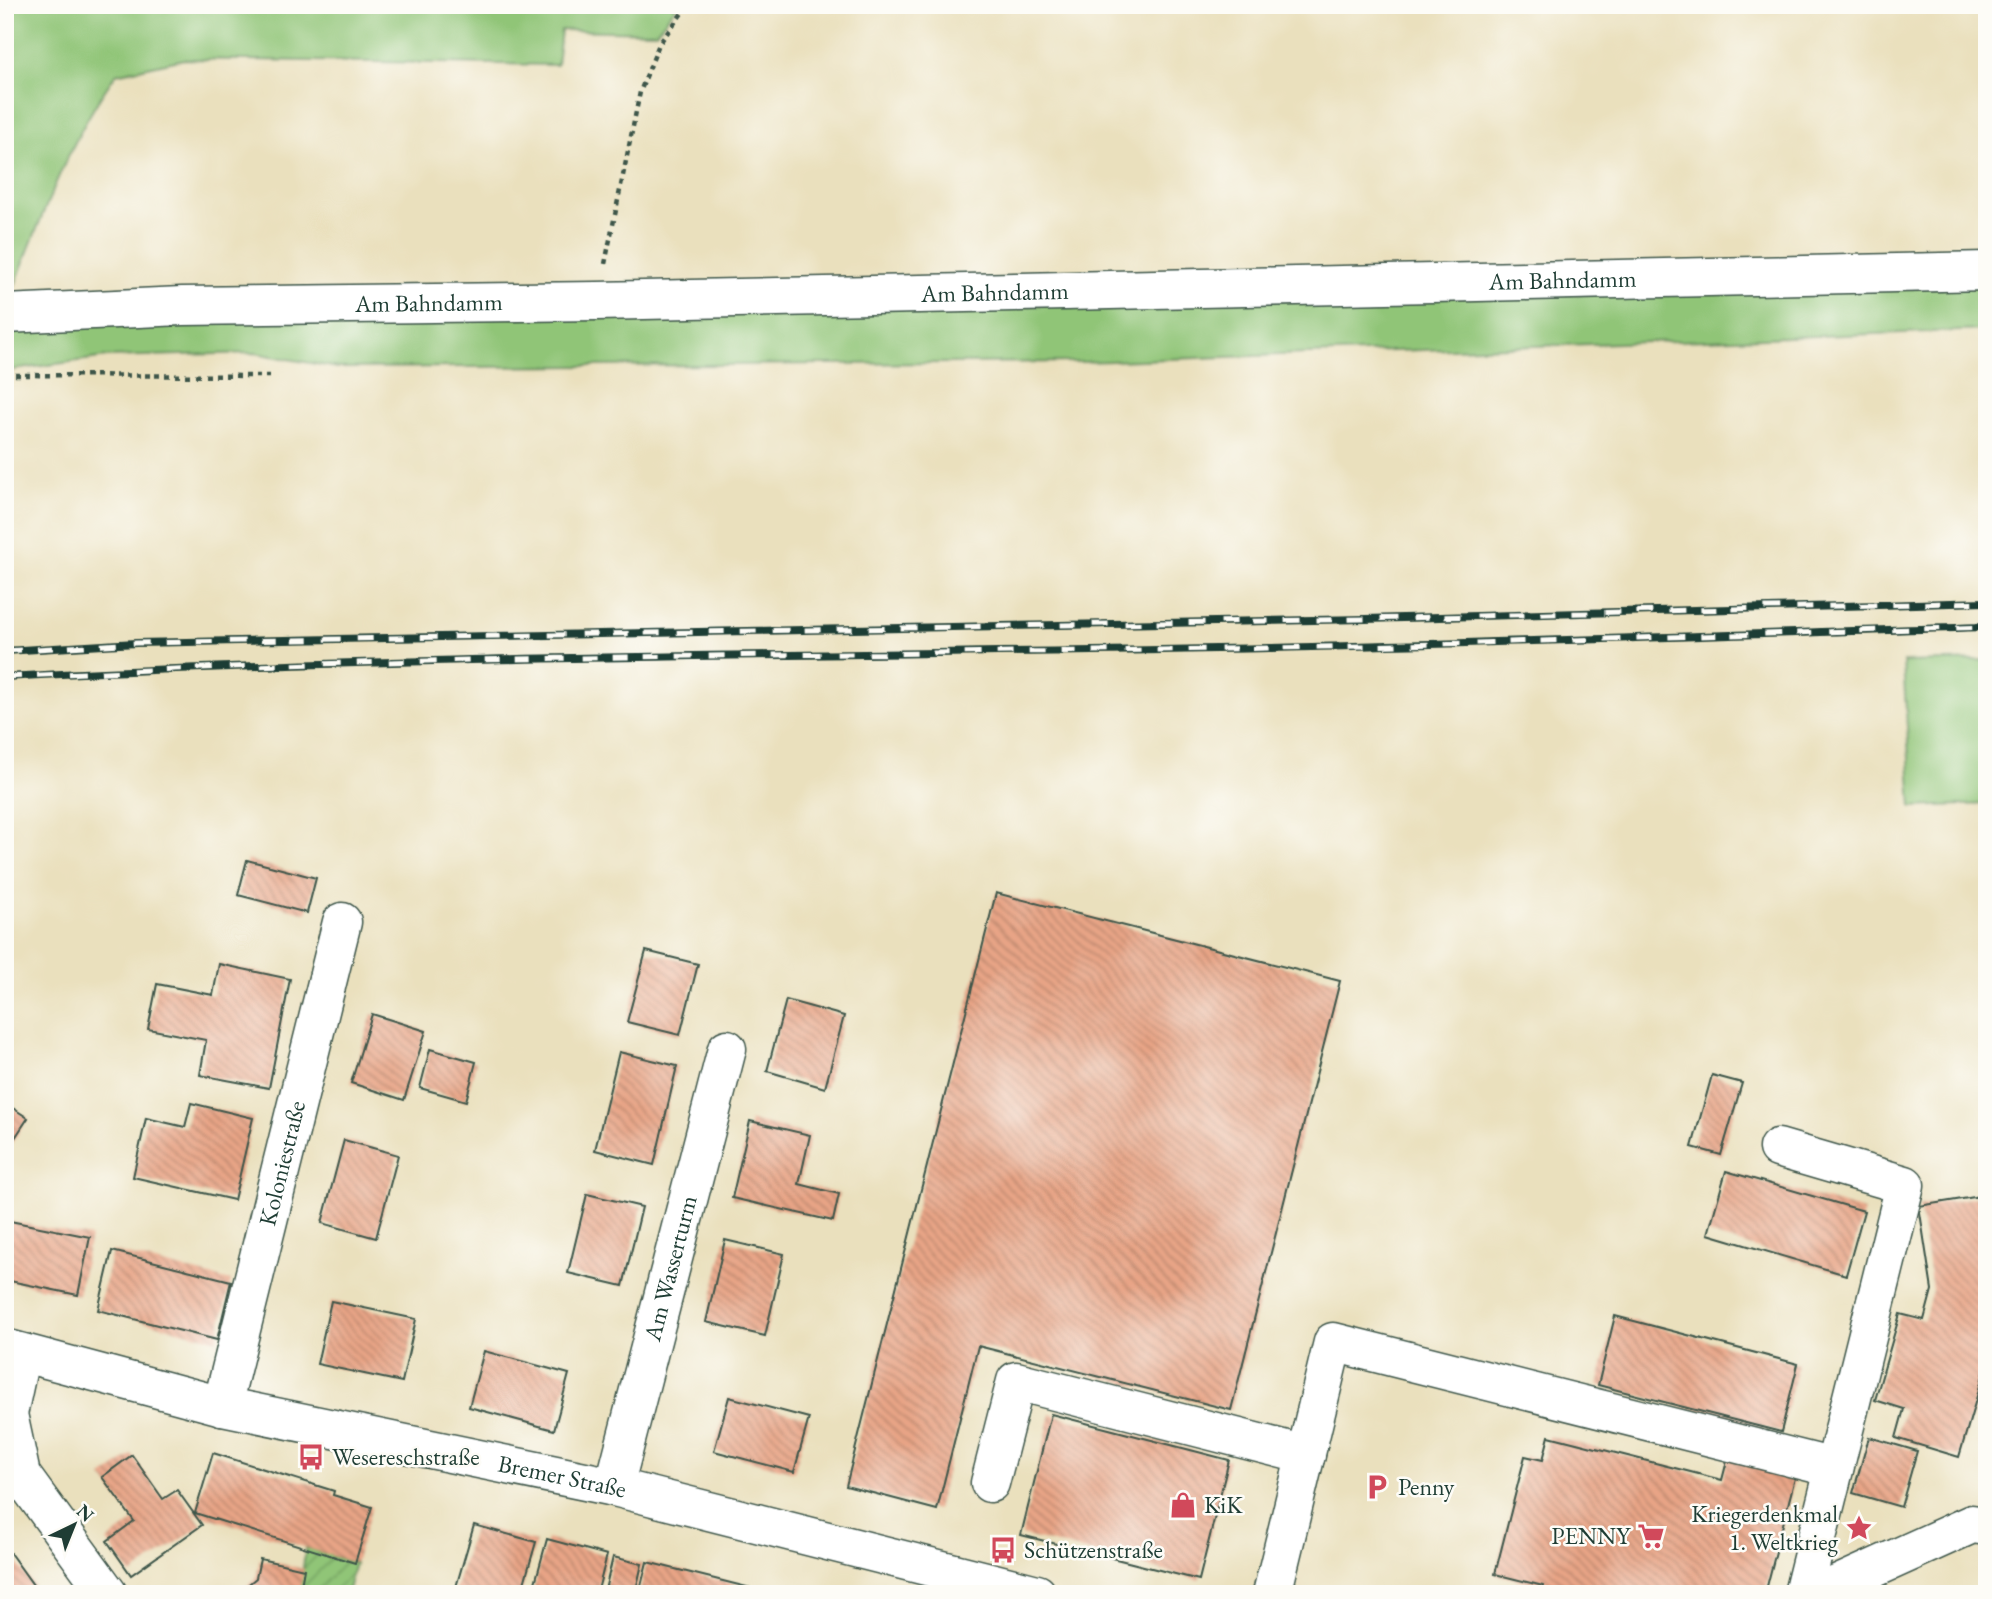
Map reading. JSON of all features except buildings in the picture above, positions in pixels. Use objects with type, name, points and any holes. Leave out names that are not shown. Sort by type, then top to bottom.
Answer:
[{"type":"street","name":"Am Bahndamm","points":[[5,314],[182,306],[1987,271]]},
{"type":"street","name":"Koloniestraße","points":[[222,1406],[342,922]]},
{"type":"street","name":"Am Wasserturm","points":[[614,1487],[727,1049]]},
{"type":"street","points":[[1778,1147],[1905,1185],[1803,1594]]},
{"type":"street","points":[[1272,1594],[1333,1342],[1834,1468]]},
{"type":"street","name":"Bremer Straße","points":[[13,1350],[222,1406],[614,1487],[1023,1592]]},
{"type":"street","points":[[13,1350],[8,1414],[13,1480],[108,1594]]},
{"type":"street","points":[[989,1483],[1016,1381],[1306,1455]]},
{"type":"street","points":[[1817,1594],[1972,1524],[1987,1526]]},
{"type":"path","points":[[597,300],[639,92],[659,44],[688,5]]},
{"type":"path","points":[[5,375],[272,376]]},
{"type":"green space","points":[[5,5],[678,5],[656,32],[561,30],[557,65],[184,59],[116,74],[69,155],[9,300],[5,300]]},
{"type":"green space","points":[[1987,286],[1987,330],[1083,362],[338,368],[255,353],[107,357],[5,371],[5,326]]},
{"type":"green space","points":[[1987,660],[1987,804],[1912,807],[1903,662]]},
{"type":"green space","points":[[306,1547],[355,1563],[347,1594],[325,1594],[300,1588]]},
{"type":"railway","points":[[5,651],[136,643],[1365,619],[1987,602]]},
{"type":"railway","points":[[5,677],[438,661],[1263,648],[1987,627]]},
{"type":"place","name":"Wesereschstraße","points":[[311,1457]]},
{"type":"place","name":"Penny","points":[[1377,1487]]},
{"type":"place","name":"KiK","points":[[1183,1505]]},
{"type":"place","name":"Kriegerdenkmal 1. Weltkrieg","points":[[1859,1528]]},
{"type":"place","name":"PENNY","points":[[1651,1536]]},
{"type":"place","name":"Schützenstraße","points":[[1003,1550]]}]
